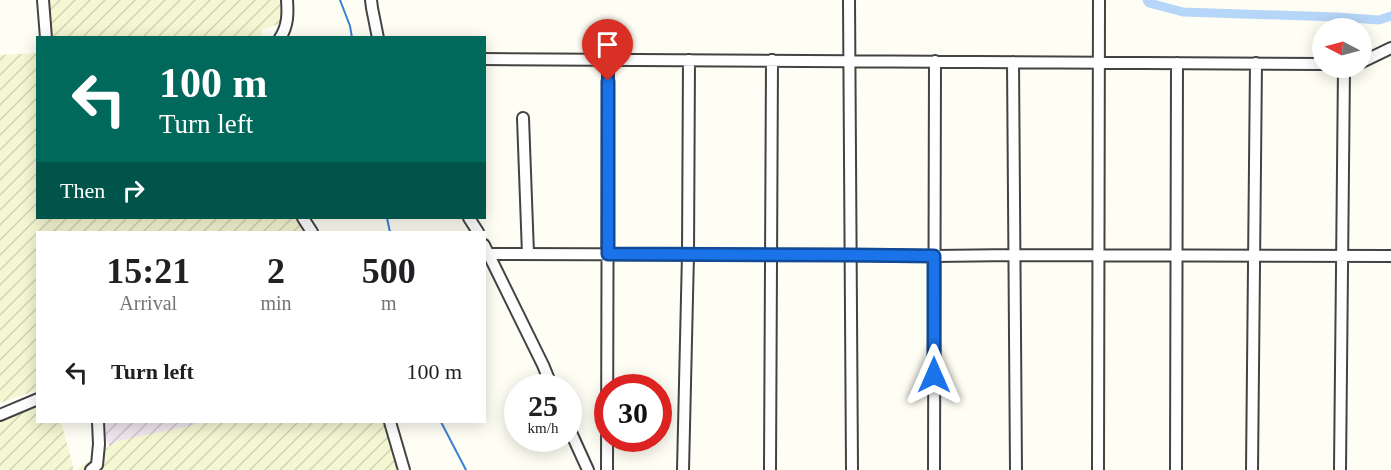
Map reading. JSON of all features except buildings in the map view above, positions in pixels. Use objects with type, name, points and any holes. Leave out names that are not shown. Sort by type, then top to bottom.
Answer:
[{"type":"street","points":[[44,0],[46,36]]},
{"type":"street","points":[[281,36],[288,16],[287,0]]},
{"type":"street","points":[[372,0],[378,36]]},
{"type":"street","points":[[849,0],[852,470]]},
{"type":"street","points":[[1098,470],[1099,0]]},
{"type":"street","points":[[1372,57],[1391,48]]},
{"type":"street","points":[[486,59],[1312,64]]},
{"type":"street","points":[[607,470],[608,60]]},
{"type":"street","points":[[683,470],[688,254],[689,60]]},
{"type":"street","points":[[770,470],[772,60]]},
{"type":"street","points":[[934,470],[935,62]]},
{"type":"street","points":[[1013,62],[1016,470]]},
{"type":"street","points":[[1176,470],[1177,63]]},
{"type":"street","points":[[1252,470],[1256,63]]},
{"type":"street","points":[[1340,470],[1344,78]]},
{"type":"street","points":[[523,118],[528,254]]},
{"type":"street","points":[[487,249],[528,254],[1391,256]]},
{"type":"street","points":[[487,249],[547,374]]},
{"type":"street","points":[[0,416],[36,400]]},
{"type":"street","points":[[91,470],[97,465],[98,423]]},
{"type":"street","points":[[390,423],[404,470]]},
{"type":"street","points":[[580,452],[588,470]]},
{"type":"shaded area","points":[[99,423],[201,423],[112,453]]},
{"type":"green space","points":[[48,0],[281,0],[282,23],[262,29],[262,36],[49,36]]},
{"type":"green space","points":[[36,53],[36,219],[308,219],[314,231],[36,231],[36,390],[0,403],[0,55]]},
{"type":"green space","points":[[36,399],[36,423],[61,423],[74,470],[0,470],[0,412]]},
{"type":"green space","points":[[203,423],[393,423],[410,470],[76,470],[117,441]]},
{"type":"waterway","points":[[340,0],[352,36]]},
{"type":"waterway","points":[[1147,0],[1149,3],[1183,12],[1379,20],[1391,16]]},
{"type":"waterway","points":[[387,219],[390,231]]},
{"type":"waterway","points":[[442,423],[466,470]]},
{"type":"route","points":[[608,81],[608,254],[934,256],[934,375]]}]
